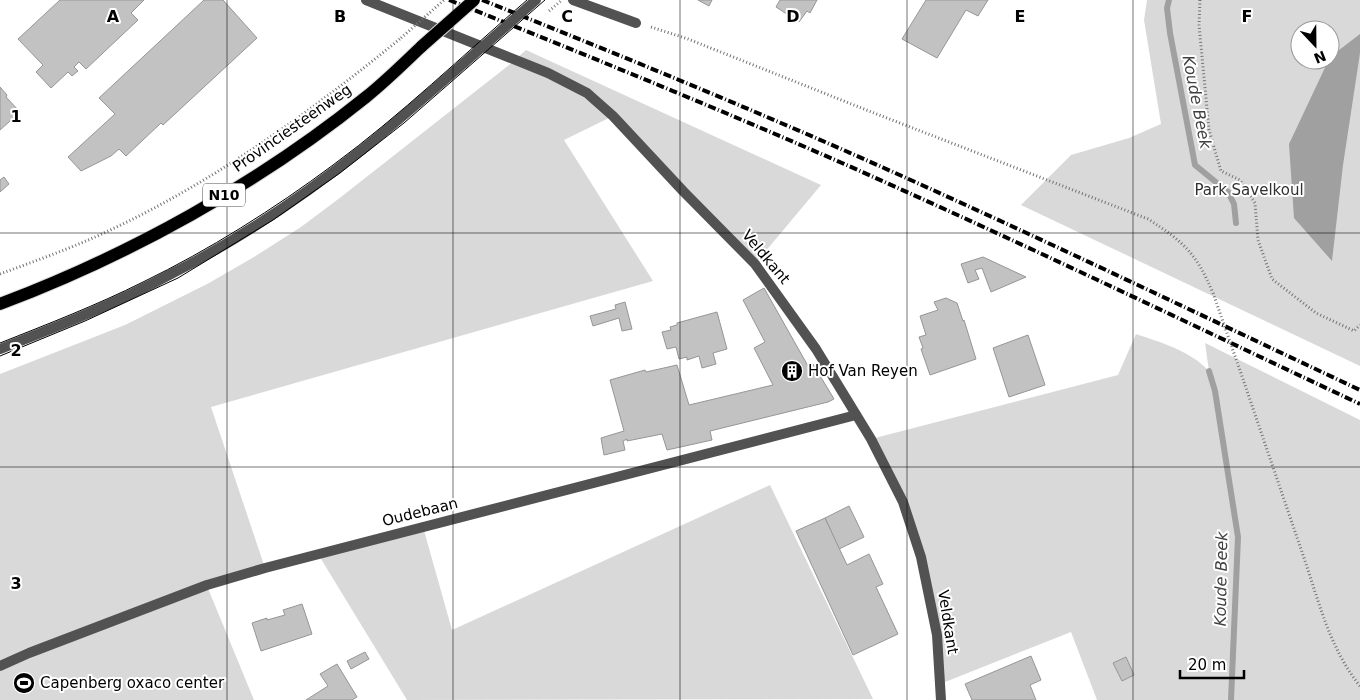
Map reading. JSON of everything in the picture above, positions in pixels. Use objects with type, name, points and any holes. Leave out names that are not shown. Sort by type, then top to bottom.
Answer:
[{"type":"main road","name":"Provinciesteenweg","points":[[0,304],[38,290],[106,259],[200,209],[320,132],[368,96],[474,0]]},
{"type":"street","name":"Veldkant","points":[[366,0],[548,73],[587,94],[613,116],[755,264],[816,349],[871,439],[903,502],[921,557],[936,635],[941,700]]},
{"type":"street","points":[[0,349],[132,294],[230,240],[296,197],[363,149],[536,0]]},
{"type":"street","points":[[574,0],[636,23]]},
{"type":"street","name":"Oudebaan","points":[[0,666],[180,595],[232,578],[856,414]]},
{"type":"path","points":[[0,274],[105,233],[191,188],[232,164],[303,115],[401,38],[444,0]]},
{"type":"path","points":[[1200,0],[1199,25],[1209,130],[1221,171],[1240,180],[1254,203],[1258,240],[1272,279],[1316,313],[1354,331],[1360,325]]},
{"type":"path","points":[[636,23],[688,39],[1148,219],[1175,236],[1194,255],[1205,273],[1244,382],[1326,626],[1350,673],[1360,686]]},
{"type":"green space","name":"Park Savelkoul","points":[[1147,0],[1360,0],[1360,366],[1021,205],[1071,155],[1129,138],[1161,124],[1144,20]]},
{"type":"green space","points":[[526,50],[821,185],[755,264],[613,116],[564,140],[653,281],[211,407],[265,568],[207,586],[254,700],[0,700],[0,374],[125,325],[209,283],[254,257],[301,227],[341,197]]},
{"type":"green space","points":[[1136,334],[1184,352],[1209,371],[1205,343],[1360,420],[1360,700],[1097,700],[1071,632],[940,684],[921,557],[871,439],[1118,375]]},
{"type":"green space","points":[[770,485],[873,699],[407,700],[318,554],[423,527],[452,630]]},
{"type":"shaded area","points":[[1360,34],[1360,53],[1343,165],[1332,261],[1294,218],[1289,144],[1324,70],[1340,70],[1340,49]]},
{"type":"building","points":[[60,0],[144,0],[131,13],[138,20],[86,69],[79,62],[74,67],[78,71],[72,76],[68,72],[51,88],[36,72],[43,65],[18,39]]},
{"type":"building","points":[[204,0],[223,0],[257,38],[163,125],[161,123],[126,156],[119,149],[111,156],[81,171],[68,157],[115,114],[99,98]]},
{"type":"building","points":[[698,0],[712,0],[709,6]]},
{"type":"building","points":[[780,0],[817,0],[810,13],[807,11],[799,22],[776,7]]},
{"type":"building","points":[[926,0],[988,0],[978,16],[966,10],[937,58],[902,39]]},
{"type":"building","points":[[0,87],[7,95],[6,97],[20,112],[0,130]]},
{"type":"building","points":[[4,177],[9,184],[0,192],[0,180]]},
{"type":"building","points":[[983,257],[1026,277],[991,292],[982,268],[975,270],[979,279],[968,283],[961,264]]},
{"type":"building","name":"Hof Van Reyen","points":[[764,288],[808,366],[813,364],[834,399],[710,431],[712,440],[667,450],[662,434],[627,441],[627,439],[623,441],[625,450],[604,455],[601,438],[624,431],[610,380],[645,370],[646,372],[677,365],[689,405],[773,385],[754,348],[765,342],[743,300]]},
{"type":"building","points":[[946,298],[957,303],[976,359],[930,375],[921,349],[923,348],[919,337],[926,335],[920,316],[938,310],[934,302]]},
{"type":"building","points":[[625,302],[632,329],[622,331],[619,318],[593,326],[590,316],[616,309],[615,305]]},
{"type":"building","points":[[717,312],[727,349],[713,353],[716,364],[702,368],[699,356],[687,360],[687,357],[679,359],[676,347],[667,349],[662,332],[671,330],[670,327],[677,325],[677,323]]},
{"type":"building","points":[[1028,335],[1045,385],[1009,397],[993,348]]},
{"type":"building","points":[[849,506],[864,537],[839,549],[825,518]]},
{"type":"building","points":[[825,518],[847,565],[869,554],[883,584],[876,587],[898,634],[853,655],[796,531]]},
{"type":"building","points":[[302,604],[312,634],[261,651],[252,623],[285,615],[283,610]]},
{"type":"building","points":[[365,652],[369,659],[351,669],[347,661]]},
{"type":"building","points":[[1031,656],[1041,680],[1030,685],[1036,700],[972,700],[965,684]]},
{"type":"building","points":[[1126,657],[1134,675],[1122,681],[1113,663]]},
{"type":"building","points":[[337,664],[357,697],[352,700],[306,700],[328,686],[320,674]]},
{"type":"waterway","name":"Koude Beek","points":[[1169,0],[1167,8],[1170,33],[1195,165],[1228,192],[1234,204],[1236,223]]},
{"type":"waterway","name":"Koude Beek","points":[[1209,371],[1215,391],[1238,537],[1231,700]]},
{"type":"tram line","points":[[0,343],[90,306],[168,270],[217,243],[264,213],[333,165],[383,126],[527,0]]},
{"type":"tram line","points":[[0,356],[85,321],[178,278],[273,220],[340,173],[404,123],[545,0]]},
{"type":"railway","points":[[449,0],[695,100],[842,163],[1037,252],[1360,404]]},
{"type":"railway","points":[[482,0],[848,152],[1041,240],[1360,390]]},
{"type":"place","name":"Hof Van Reyen","points":[[792,371]]},
{"type":"place","name":"Capenberg oxaco center","points":[[24,683]]}]
